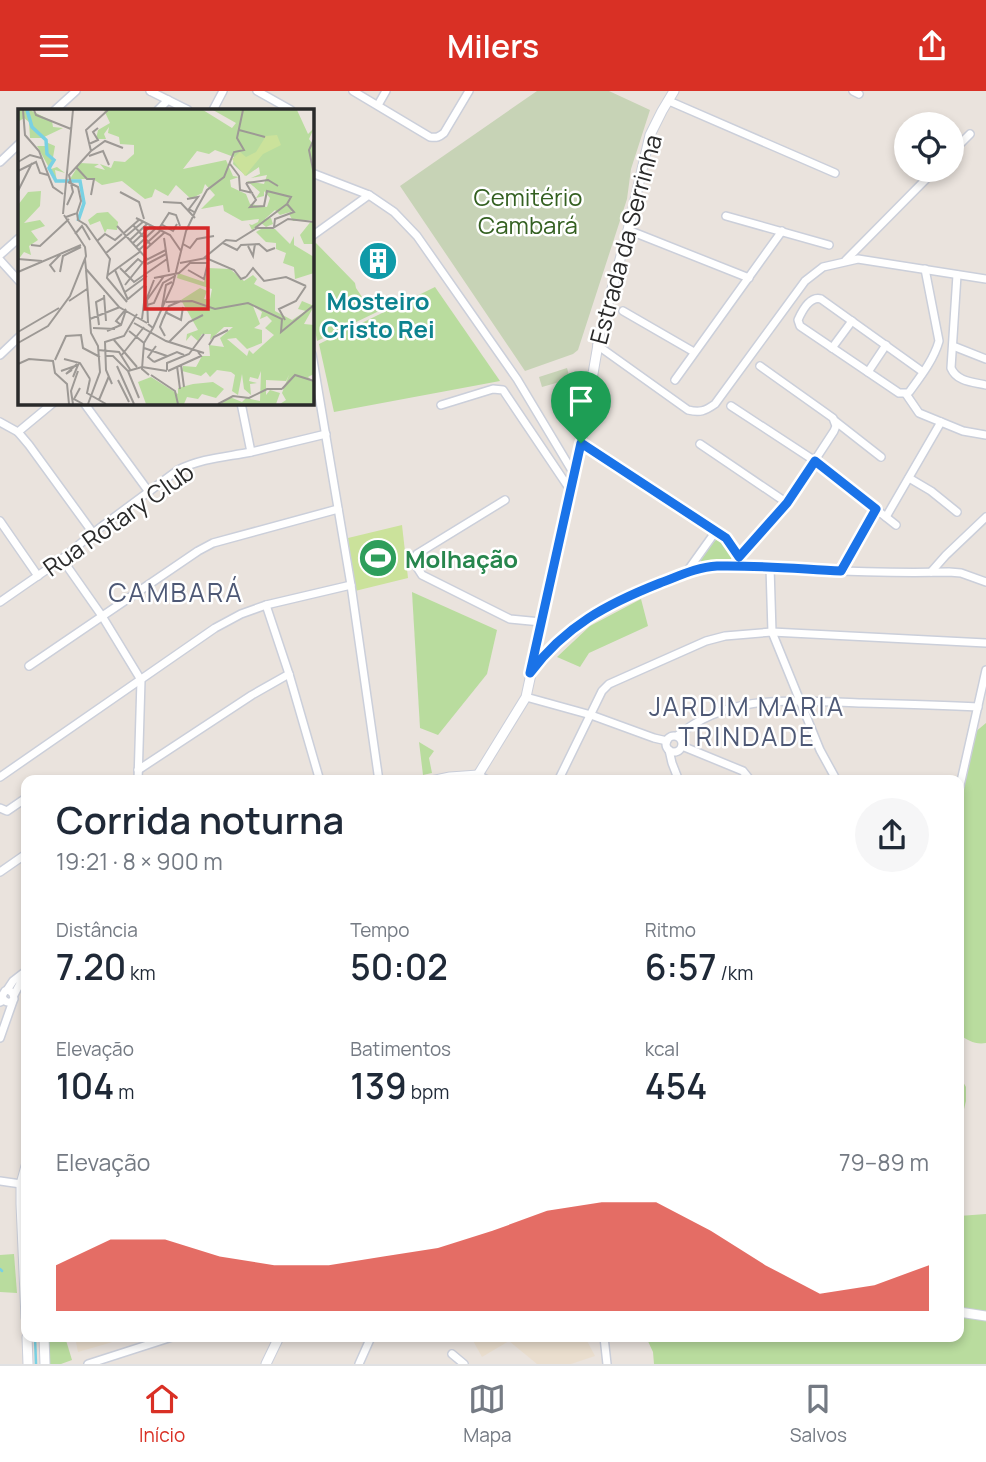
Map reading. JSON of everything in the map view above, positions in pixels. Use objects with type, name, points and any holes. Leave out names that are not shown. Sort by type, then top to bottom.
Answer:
[{"type":"street","points":[[56,109],[76,91]]},
{"type":"street","points":[[150,91],[186,109]]},
{"type":"street","points":[[214,109],[223,91]]},
{"type":"street","points":[[257,91],[289,109]]},
{"type":"street","points":[[353,91],[436,138],[444,133],[469,91]]},
{"type":"street","points":[[378,105],[386,91]]},
{"type":"street","name":"Estrada da Serrinha","points":[[526,697],[581,443],[597,345],[650,135],[674,91]]},
{"type":"street","points":[[159,109],[169,100]]},
{"type":"street","points":[[669,101],[835,173]]},
{"type":"street","points":[[964,140],[970,134]]},
{"type":"street","points":[[0,162],[18,145]]},
{"type":"street","points":[[313,173],[369,195],[394,212],[417,236],[517,379],[574,474]]},
{"type":"street","points":[[845,261],[923,182]]},
{"type":"street","points":[[313,235],[369,195]]},
{"type":"street","points":[[726,216],[829,245]]},
{"type":"street","points":[[628,230],[749,278]]},
{"type":"street","points":[[675,380],[782,231]]},
{"type":"street","points":[[18,238],[0,257],[18,280]]},
{"type":"street","points":[[597,345],[688,410],[706,411],[715,404],[805,281],[823,267],[858,259],[986,279]]},
{"type":"street","points":[[906,394],[923,372],[939,341],[925,269]]},
{"type":"street","points":[[957,275],[951,367],[954,374],[963,380],[986,385]]},
{"type":"street","points":[[923,372],[818,297],[813,299],[799,317],[800,326],[899,393],[906,394],[919,413],[963,431],[986,435]]},
{"type":"street","points":[[623,311],[694,352]]},
{"type":"street","points":[[832,348],[852,321]]},
{"type":"street","points":[[0,355],[18,338]]},
{"type":"street","points":[[868,372],[886,345]]},
{"type":"street","points":[[953,346],[986,359]]},
{"type":"street","points":[[313,360],[351,585],[378,775]]},
{"type":"street","points":[[760,366],[881,457]]},
{"type":"street","points":[[441,404],[494,389],[503,390],[570,491]]},
{"type":"street","points":[[18,432],[52,404]]},
{"type":"street","points":[[85,404],[149,492]]},
{"type":"street","points":[[241,404],[251,452]]},
{"type":"street","points":[[731,406],[815,461],[896,525]]},
{"type":"street","points":[[739,557],[787,503],[834,432],[834,420]]},
{"type":"street","points":[[0,422],[18,432],[29,445],[93,533]]},
{"type":"street","points":[[886,517],[941,422]]},
{"type":"street","name":"Rua Rotary Club","points":[[0,602],[191,463],[326,434]]},
{"type":"street","points":[[581,443],[726,538],[739,557],[739,567]]},
{"type":"street","points":[[701,444],[787,503]]},
{"type":"street","points":[[908,478],[931,491],[957,512]]},
{"type":"street","points":[[505,500],[417,554],[413,561],[422,575],[510,619],[541,622]]},
{"type":"street","points":[[29,666],[213,543],[338,509]]},
{"type":"street","points":[[841,571],[876,509]]},
{"type":"street","points":[[931,572],[986,517]]},
{"type":"street","points":[[0,521],[38,576]]},
{"type":"street","points":[[686,573],[716,531]]},
{"type":"street","points":[[62,559],[102,616],[141,680],[138,775]]},
{"type":"street","points":[[530,673],[544,654],[562,637],[594,614],[628,595],[686,573],[716,566],[961,573],[986,582]]},
{"type":"street","points":[[770,567],[772,632],[820,750],[835,775]]},
{"type":"street","points":[[0,777],[215,628],[266,605],[351,585]]},
{"type":"street","points":[[266,605],[318,775]]},
{"type":"street","points":[[561,775],[602,691],[609,684],[706,641],[725,636],[772,632],[986,643]]},
{"type":"street","points":[[962,775],[986,670]]},
{"type":"street","points":[[138,770],[252,695],[289,674]]},
{"type":"street","points":[[479,775],[526,697],[591,715],[667,741]]},
{"type":"street","points":[[667,741],[711,714],[733,707],[779,701],[978,707]]},
{"type":"street","points":[[677,736],[681,739],[682,746]]},
{"type":"street","points":[[667,741],[677,775]]},
{"type":"street","points":[[670,750],[677,751],[682,746]]},
{"type":"street","points":[[682,746],[743,771],[746,775]]},
{"type":"street","points":[[0,808],[7,811],[21,801]]},
{"type":"street","points":[[0,872],[21,857]]},
{"type":"street","points":[[0,1038],[9,1016],[6,997],[13,981],[21,975]]},
{"type":"street","points":[[0,1181],[21,1184]]},
{"type":"street","points":[[964,1313],[986,1316]]},
{"type":"street","points":[[27,1342],[29,1364]]},
{"type":"street","points":[[44,1342],[44,1364]]},
{"type":"street","points":[[89,1364],[157,1342]]},
{"type":"street","points":[[266,1364],[275,1342]]},
{"type":"street","points":[[359,1364],[369,1342]]},
{"type":"street","points":[[605,1342],[607,1364]]},
{"type":"street","points":[[452,1354],[464,1364]]},
{"type":"shaded area","points":[[76,1342],[113,1342],[78,1352]]},
{"type":"shaded area","points":[[474,1342],[507,1342],[482,1357]]},
{"type":"shaded area","points":[[510,1342],[588,1342],[595,1356],[571,1364],[537,1364]]},
{"type":"green space","name":"Cemitério Cambará","points":[[537,91],[609,91],[650,110],[631,169],[627,199],[578,350],[525,371],[400,186]]},
{"type":"green space","points":[[316,243],[355,283],[364,300],[369,299],[379,311],[317,341],[313,318],[313,245]]},
{"type":"green space","points":[[435,287],[500,381],[334,412],[319,344]]},
{"type":"green space","points":[[567,368],[570,379],[542,387],[539,377]]},
{"type":"green space","name":"Molhação","points":[[402,525],[408,578],[355,591],[348,538]]},
{"type":"green space","points":[[716,540],[724,541],[732,550],[731,560],[703,565],[700,559]]},
{"type":"green space","points":[[412,592],[497,630],[487,674],[438,735],[420,728]]},
{"type":"green space","points":[[641,599],[648,626],[589,653],[580,667],[557,657],[590,626]]},
{"type":"green space","points":[[986,723],[986,1043],[972,1042],[964,1038],[964,775],[962,775],[960,763],[974,733]]},
{"type":"green space","points":[[419,742],[434,751],[429,758],[432,773],[423,775]]},
{"type":"green space","points":[[964,1084],[966,1087],[964,1109]]},
{"type":"green space","points":[[986,1214],[986,1364],[654,1364],[648,1342],[964,1342],[964,1216]]},
{"type":"green space","points":[[14,1254],[17,1293],[0,1292],[0,1255]]},
{"type":"green space","points":[[48,1342],[67,1342],[72,1360],[50,1364]]},
{"type":"waterway","points":[[35,1342],[36,1364]]},
{"type":"place","name":"Mosteiro Cristo Rei","points":[[378,261]]},
{"type":"place","name":"Molhação","points":[[378,558]]},
{"type":"district","name":"CAMBARÁ","points":[[176,592]]},
{"type":"district","name":"JARDIM MARIA TRINDADE","points":[[747,720]]},
{"type":"route","points":[[581,443],[726,538],[739,557],[787,503],[815,461],[876,509],[841,571],[716,566],[686,573],[628,595],[594,614],[562,637],[544,654],[530,673],[581,443]]}]
